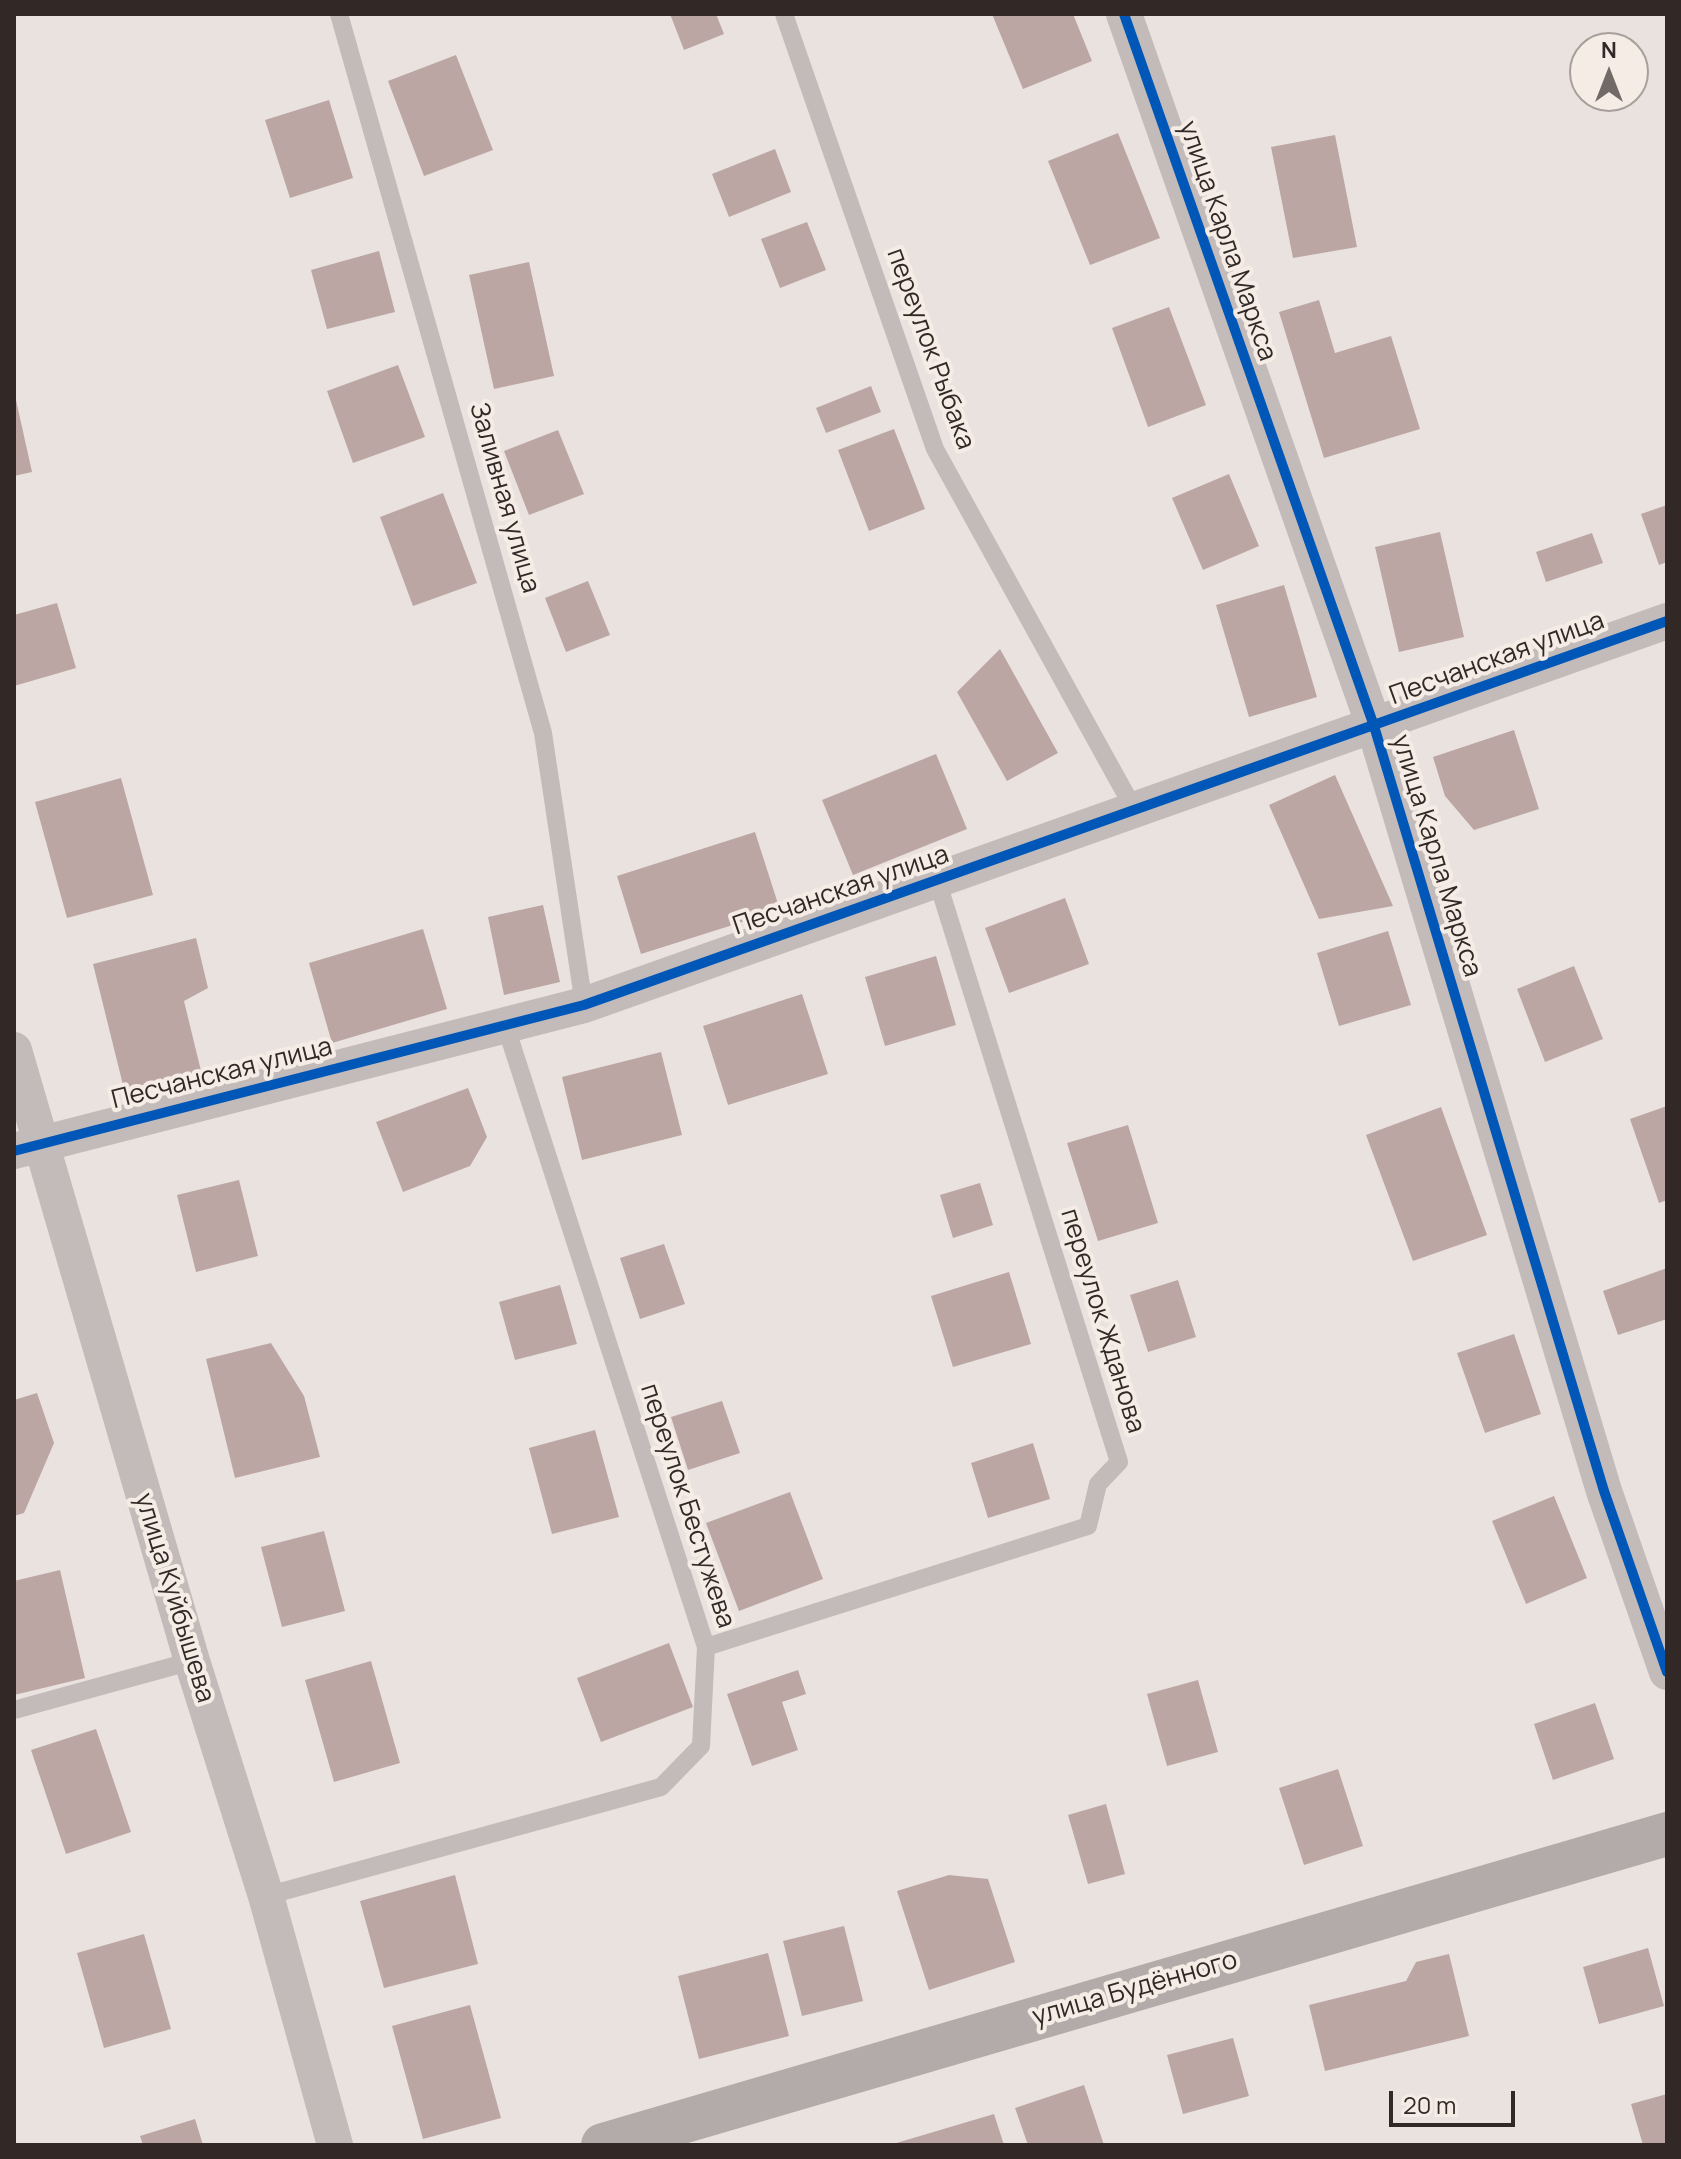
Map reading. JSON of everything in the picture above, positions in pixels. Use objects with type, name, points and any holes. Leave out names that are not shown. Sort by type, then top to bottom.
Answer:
[{"type":"street","name":"улица Карла Маркса","points":[[1124,14],[1374,726],[1604,1491],[1667,1672]]},
{"type":"street","name":"Песчанская улица","points":[[28,1147],[584,1005],[1667,621]]},
{"type":"street","name":"улица Куйбышева","points":[[14,1050],[28,1147],[266,1896],[335,2145]]},
{"type":"street","name":"улица Будённого","points":[[603,2145],[1667,1834]]},
{"type":"lane","name":"Заливная улица","points":[[339,14],[543,733],[584,1005]]},
{"type":"lane","name":"переулок Рыбака","points":[[784,14],[935,449],[1135,811]]},
{"type":"lane","name":"переулок Жданова","points":[[706,1647],[1088,1526],[1098,1484],[1119,1462],[937,880]]},
{"type":"lane","name":"переулок Бестужева","points":[[266,1896],[661,1787],[701,1746],[706,1647],[505,1024]]},
{"type":"lane","points":[[14,1710],[192,1661]]},
{"type":"building","points":[[670,14],[716,14],[724,34],[684,50]]},
{"type":"building","points":[[992,14],[1073,14],[1092,61],[1023,89]]},
{"type":"building","points":[[456,55],[493,150],[424,176],[388,81]]},
{"type":"building","points":[[329,100],[353,178],[290,198],[265,120]]},
{"type":"building","points":[[1118,133],[1160,238],[1090,265],[1048,161]]},
{"type":"building","points":[[1335,135],[1357,247],[1293,258],[1271,147]]},
{"type":"building","points":[[775,149],[791,192],[729,217],[712,174]]},
{"type":"building","points":[[807,222],[826,270],[780,288],[761,239]]},
{"type":"building","points":[[379,251],[395,312],[327,329],[311,270]]},
{"type":"building","points":[[529,262],[554,376],[494,389],[469,275]]},
{"type":"building","points":[[1319,300],[1335,353],[1391,336],[1420,429],[1324,458],[1279,312]]},
{"type":"building","points":[[1169,307],[1206,405],[1148,427],[1112,328]]},
{"type":"building","points":[[398,365],[425,437],[353,463],[327,391]]},
{"type":"building","points":[[871,386],[881,412],[826,433],[816,408]]},
{"type":"building","points":[[14,391],[32,472],[14,476]]},
{"type":"building","points":[[894,429],[925,509],[869,531],[838,450]]},
{"type":"building","points":[[558,430],[584,494],[529,515],[504,451]]},
{"type":"building","points":[[1229,474],[1259,546],[1203,570],[1172,498]]},
{"type":"building","points":[[443,493],[477,583],[413,606],[380,517]]},
{"type":"building","points":[[1667,505],[1667,562],[1659,565],[1641,514]]},
{"type":"building","points":[[1440,532],[1464,637],[1399,652],[1375,547]]},
{"type":"building","points":[[1592,533],[1603,563],[1546,582],[1536,552]]},
{"type":"building","points":[[588,581],[610,635],[566,652],[545,598]]},
{"type":"building","points":[[1284,585],[1317,697],[1249,717],[1216,605]]},
{"type":"building","points":[[57,603],[76,668],[14,686],[14,615]]},
{"type":"building","points":[[1000,649],[1058,753],[1007,781],[957,692]]},
{"type":"building","points":[[1514,730],[1539,809],[1474,830],[1445,796],[1433,757]]},
{"type":"building","points":[[936,754],[967,829],[853,875],[822,800]]},
{"type":"building","points":[[1335,775],[1393,906],[1319,919],[1269,805]]},
{"type":"building","points":[[121,778],[153,895],[67,918],[35,802]]},
{"type":"building","points":[[755,832],[780,910],[641,954],[617,876]]},
{"type":"building","points":[[1065,898],[1089,964],[1009,993],[985,928]]},
{"type":"building","points":[[543,905],[560,982],[504,995],[488,917]]},
{"type":"building","points":[[423,929],[447,1009],[332,1043],[309,963]]},
{"type":"building","points":[[1388,931],[1411,1005],[1339,1026],[1317,953]]},
{"type":"building","points":[[196,938],[208,988],[184,1001],[202,1075],[125,1093],[93,964]]},
{"type":"building","points":[[936,956],[956,1025],[885,1046],[865,977]]},
{"type":"building","points":[[1574,966],[1603,1039],[1545,1062],[1517,989]]},
{"type":"building","points":[[802,994],[828,1074],[728,1105],[703,1026]]},
{"type":"building","points":[[661,1052],[682,1135],[582,1160],[562,1077]]},
{"type":"building","points":[[468,1088],[487,1137],[470,1166],[403,1192],[376,1122]]},
{"type":"building","points":[[1667,1106],[1667,1200],[1659,1203],[1630,1119]]},
{"type":"building","points":[[1441,1107],[1487,1235],[1413,1261],[1366,1135]]},
{"type":"building","points":[[1128,1125],[1158,1223],[1098,1241],[1067,1143]]},
{"type":"building","points":[[239,1180],[258,1256],[196,1272],[177,1195]]},
{"type":"building","points":[[980,1183],[993,1225],[953,1238],[940,1195]]},
{"type":"building","points":[[664,1244],[685,1304],[640,1319],[620,1258]]},
{"type":"building","points":[[1667,1268],[1667,1319],[1618,1335],[1603,1291]]},
{"type":"building","points":[[1009,1272],[1031,1344],[953,1367],[931,1296]]},
{"type":"building","points":[[1178,1280],[1196,1337],[1148,1352],[1130,1295]]},
{"type":"building","points":[[560,1285],[577,1344],[515,1360],[499,1302]]},
{"type":"building","points":[[1514,1334],[1541,1414],[1485,1433],[1457,1353]]},
{"type":"building","points":[[271,1343],[304,1396],[320,1457],[235,1478],[206,1359]]},
{"type":"building","points":[[37,1393],[54,1443],[24,1513],[14,1516],[14,1400]]},
{"type":"building","points":[[722,1401],[740,1453],[688,1470],[671,1417]]},
{"type":"building","points":[[595,1430],[619,1517],[552,1534],[529,1448]]},
{"type":"building","points":[[1033,1443],[1050,1499],[988,1518],[971,1463]]},
{"type":"building","points":[[790,1492],[823,1579],[739,1611],[706,1523]]},
{"type":"building","points":[[1554,1496],[1587,1578],[1526,1604],[1492,1521]]},
{"type":"building","points":[[324,1531],[345,1611],[282,1627],[261,1547]]},
{"type":"building","points":[[60,1570],[85,1678],[14,1695],[14,1581]]},
{"type":"building","points":[[669,1643],[693,1707],[601,1742],[577,1678]]},
{"type":"building","points":[[371,1661],[400,1763],[334,1782],[305,1680]]},
{"type":"building","points":[[798,1670],[806,1694],[782,1702],[798,1750],[752,1766],[727,1694]]},
{"type":"building","points":[[1198,1680],[1218,1752],[1167,1766],[1147,1694]]},
{"type":"building","points":[[1595,1703],[1614,1759],[1553,1780],[1534,1724]]},
{"type":"building","points":[[96,1729],[131,1832],[66,1854],[31,1750]]},
{"type":"building","points":[[1338,1769],[1363,1846],[1304,1865],[1279,1788]]},
{"type":"building","points":[[1106,1804],[1125,1874],[1088,1884],[1068,1815]]},
{"type":"building","points":[[455,1875],[478,1964],[384,1988],[360,1901]]},
{"type":"building","points":[[949,1875],[988,1879],[1015,1962],[929,1990],[897,1891]]},
{"type":"building","points":[[844,1926],[863,2001],[802,2016],[783,1941]]},
{"type":"building","points":[[144,1934],[171,2029],[104,2048],[77,1953]]},
{"type":"building","points":[[1648,1948],[1664,2006],[1599,2024],[1583,1967]]},
{"type":"building","points":[[768,1953],[789,2036],[699,2059],[678,1976]]},
{"type":"building","points":[[1449,1954],[1469,2036],[1325,2071],[1309,2005],[1406,1981],[1416,1962]]},
{"type":"building","points":[[470,2005],[501,2118],[423,2139],[392,2026]]},
{"type":"building","points":[[1233,2038],[1249,2096],[1183,2114],[1167,2055]]},
{"type":"building","points":[[1084,2085],[1104,2145],[1028,2145],[1015,2108]]},
{"type":"building","points":[[1667,2094],[1667,2145],[1643,2145],[1631,2104]]},
{"type":"building","points":[[994,2114],[1004,2145],[893,2145],[893,2144]]},
{"type":"building","points":[[195,2119],[203,2145],[143,2145],[140,2136]]},
{"type":"cycle path","points":[[1124,14],[1374,726],[1604,1491],[1667,1672]]},
{"type":"cycle path","points":[[14,1151],[584,1005],[1667,621]]}]
